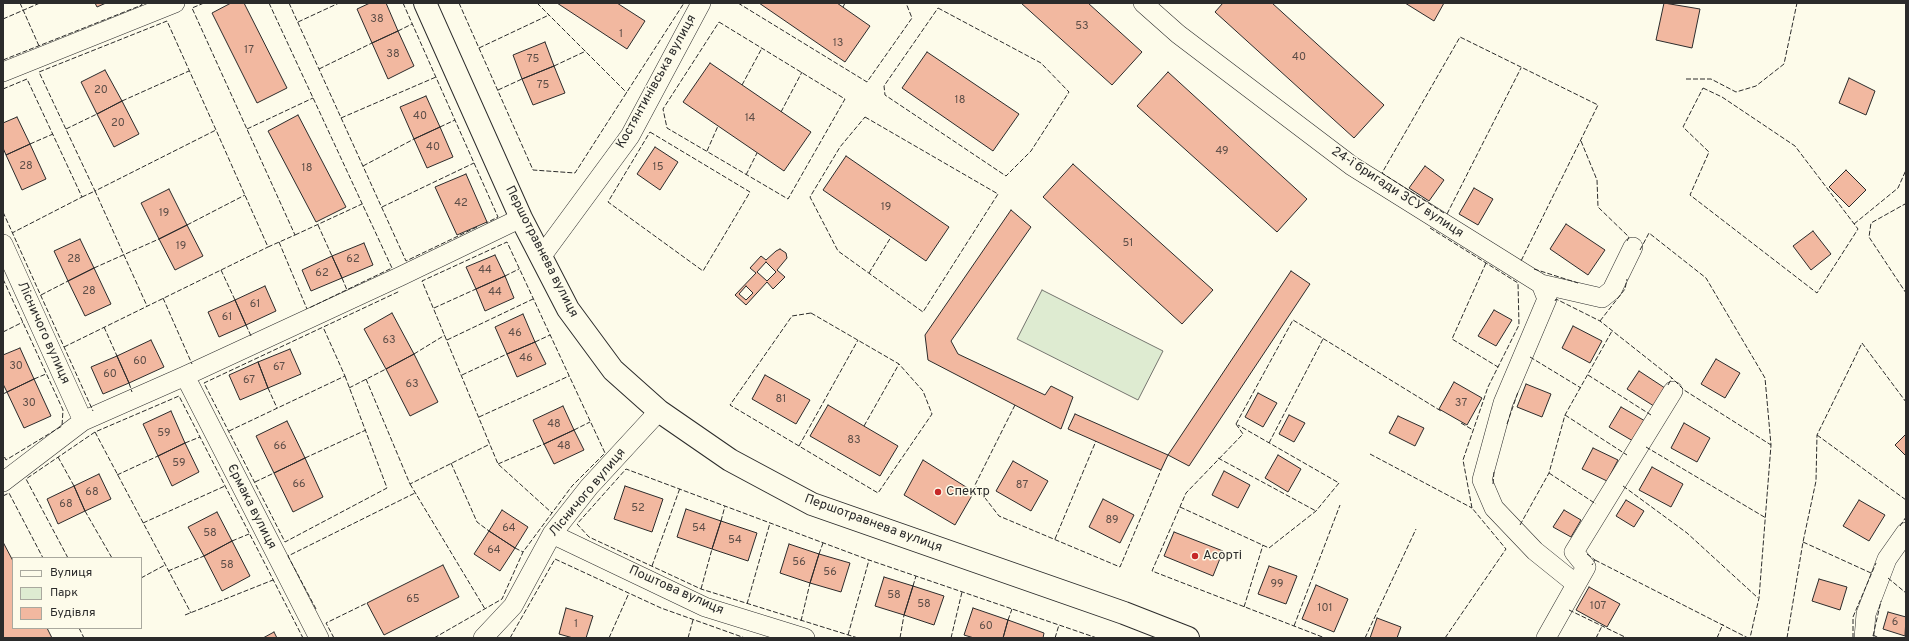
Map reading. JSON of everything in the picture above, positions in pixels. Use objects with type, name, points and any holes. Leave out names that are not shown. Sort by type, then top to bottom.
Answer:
[{"type":"main road","name":"Першотравнева вулиця","points":[[425,3],[521,218],[568,309],[613,370],[660,411],[730,460],[812,504],[1159,633],[1188,638]]},
{"type":"street","points":[[3,72],[154,7],[175,3]]},
{"type":"street","name":"Костянтинівська вулиця","points":[[541,257],[630,136],[701,3]]},
{"type":"street","name":"24-ї бригади ЗСУ вулиця","points":[[1144,3],[1178,34],[1352,166],[1541,284],[1602,298],[1612,290],[1633,248]]},
{"type":"street","points":[[3,482],[83,421],[185,376],[401,276],[521,218]]},
{"type":"street","name":"Лісничого вулиця","points":[[3,244],[83,421]]},
{"type":"street","points":[[1541,284],[1547,299],[1503,403],[1482,480],[1494,508],[1535,551],[1576,584]]},
{"type":"street","name":"Єрмака вулиця","points":[[185,376],[319,638]]},
{"type":"street","points":[[1546,638],[1586,567],[1574,552],[1674,391]]},
{"type":"street","name":"Лісничого вулиця","points":[[483,638],[513,606],[552,534],[589,487],[660,411]]},
{"type":"street","points":[[1864,638],[1866,614],[1887,559],[1906,532]]},
{"type":"street","name":"Поштова вулиця","points":[[552,534],[705,607],[805,638]]},
{"type":"green space","points":[[1042,290],[1163,351],[1138,400],[1017,339]]},
{"type":"building","points":[[95,3],[106,3],[97,7]]},
{"type":"building","points":[[231,3],[244,3],[287,88],[257,103],[212,13]]},
{"type":"building","points":[[370,3],[386,3],[398,31],[372,43],[357,9]]},
{"type":"building","points":[[557,3],[617,3],[645,21],[627,49]]},
{"type":"building","points":[[759,3],[837,3],[870,26],[845,62]]},
{"type":"building","points":[[1021,3],[1088,3],[1142,52],[1112,85]]},
{"type":"building","points":[[1223,3],[1272,3],[1384,105],[1354,138],[1215,12]]},
{"type":"building","points":[[1405,3],[1444,3],[1434,21]]},
{"type":"building","points":[[1664,3],[1700,9],[1692,48],[1656,40]]},
{"type":"building","points":[[398,31],[414,66],[388,79],[372,43]]},
{"type":"building","points":[[545,42],[554,66],[522,79],[513,55]]},
{"type":"building","points":[[927,52],[1019,114],[993,151],[902,88]]},
{"type":"building","points":[[710,63],[811,132],[784,171],[683,102]]},
{"type":"building","points":[[554,66],[565,93],[533,105],[522,79]]},
{"type":"building","points":[[105,70],[122,101],[97,114],[81,82]]},
{"type":"building","points":[[1168,72],[1307,199],[1277,232],[1137,106]]},
{"type":"building","points":[[1849,78],[1875,91],[1866,115],[1839,103]]},
{"type":"building","points":[[426,96],[440,127],[414,139],[400,107]]},
{"type":"building","points":[[122,101],[139,134],[114,147],[97,114]]},
{"type":"building","points":[[298,115],[346,207],[316,222],[268,131]]},
{"type":"building","points":[[17,117],[30,144],[6,155],[3,148],[3,123]]},
{"type":"building","points":[[440,127],[453,157],[427,168],[414,139]]},
{"type":"building","points":[[30,144],[46,179],[22,190],[6,155]]},
{"type":"building","points":[[655,147],[678,162],[660,190],[637,174]]},
{"type":"building","points":[[846,156],[949,227],[926,261],[823,190]]},
{"type":"building","points":[[1073,164],[1213,290],[1182,324],[1043,197]]},
{"type":"building","points":[[1425,166],[1444,180],[1429,201],[1409,188]]},
{"type":"building","points":[[1846,170],[1866,190],[1849,207],[1829,187]]},
{"type":"building","points":[[466,174],[487,222],[457,235],[435,187]]},
{"type":"building","points":[[1474,188],[1493,199],[1478,225],[1459,214]]},
{"type":"building","points":[[169,189],[187,225],[159,239],[141,203]]},
{"type":"building","points":[[1011,210],[1031,227],[951,341],[958,354],[1045,395],[1051,386],[1073,397],[1061,429],[928,360],[925,335]]},
{"type":"building","points":[[1566,224],[1605,250],[1588,275],[1550,249]]},
{"type":"building","points":[[187,225],[203,256],[175,270],[159,239]]},
{"type":"building","points":[[1813,231],[1831,254],[1811,270],[1793,246]]},
{"type":"building","points":[[80,239],[94,268],[68,281],[54,251]]},
{"type":"building","points":[[364,243],[373,265],[342,278],[332,256]]},
{"type":"building","points":[[780,249],[786,253],[787,258],[777,270],[785,277],[773,289],[767,282],[746,305],[735,295],[756,273],[750,268],[761,256],[766,260]]},
{"type":"building","points":[[495,255],[505,276],[476,289],[466,267]]},
{"type":"building","points":[[332,256],[342,278],[311,291],[302,270]]},
{"type":"building","points":[[766,262],[776,272],[767,281],[757,272]]},
{"type":"building","points":[[94,268],[111,304],[85,316],[68,281]]},
{"type":"building","points":[[1291,271],[1310,284],[1189,466],[1168,455]]},
{"type":"building","points":[[505,276],[514,298],[485,311],[476,289]]},
{"type":"building","points":[[265,286],[276,311],[246,325],[235,300]]},
{"type":"building","points":[[746,286],[753,293],[746,300],[739,294]]},
{"type":"building","points":[[235,300],[246,325],[219,337],[208,312]]},
{"type":"building","points":[[1494,310],[1512,320],[1496,346],[1478,336]]},
{"type":"building","points":[[392,313],[414,354],[386,369],[364,329]]},
{"type":"building","points":[[523,314],[535,342],[507,354],[495,327]]},
{"type":"building","points":[[1573,326],[1602,341],[1590,363],[1562,348]]},
{"type":"building","points":[[151,340],[164,367],[129,383],[117,356]]},
{"type":"building","points":[[535,342],[546,364],[517,377],[507,354]]},
{"type":"building","points":[[20,348],[34,379],[7,392],[3,384],[3,355]]},
{"type":"building","points":[[290,349],[301,374],[268,388],[258,362]]},
{"type":"building","points":[[414,354],[438,402],[410,416],[386,369]]},
{"type":"building","points":[[117,356],[129,383],[103,394],[91,367]]},
{"type":"building","points":[[1716,359],[1740,373],[1725,398],[1701,384]]},
{"type":"building","points":[[258,362],[268,388],[240,400],[229,375]]},
{"type":"building","points":[[1639,371],[1668,390],[1657,408],[1627,389]]},
{"type":"building","points":[[765,375],[810,400],[796,424],[752,399]]},
{"type":"building","points":[[34,379],[51,416],[24,428],[7,392]]},
{"type":"building","points":[[1454,382],[1482,398],[1467,425],[1439,409]]},
{"type":"building","points":[[1526,384],[1551,394],[1542,417],[1517,407]]},
{"type":"building","points":[[1258,393],[1277,403],[1263,427],[1245,417]]},
{"type":"building","points":[[828,405],[898,446],[880,476],[810,436]]},
{"type":"building","points":[[563,406],[574,430],[544,444],[533,420]]},
{"type":"building","points":[[1621,407],[1645,421],[1633,441],[1609,427]]},
{"type":"building","points":[[171,411],[185,443],[158,456],[143,424]]},
{"type":"building","points":[[1075,414],[1168,455],[1161,470],[1068,429]]},
{"type":"building","points":[[1289,415],[1305,423],[1294,442],[1279,434]]},
{"type":"building","points":[[1398,416],[1424,428],[1415,446],[1389,433]]},
{"type":"building","points":[[287,421],[305,458],[274,473],[256,436]]},
{"type":"building","points":[[1684,423],[1710,438],[1697,462],[1671,448]]},
{"type":"building","points":[[574,430],[584,450],[554,464],[544,444]]},
{"type":"building","points":[[1906,434],[1906,456],[1895,445]]},
{"type":"building","points":[[185,443],[199,472],[172,486],[158,456]]},
{"type":"building","points":[[1593,448],[1618,460],[1607,481],[1582,469]]},
{"type":"building","points":[[1278,455],[1301,469],[1288,492],[1265,478]]},
{"type":"building","points":[[305,458],[323,497],[293,512],[274,473]]},
{"type":"building","points":[[923,460],[974,492],[955,525],[904,495]]},
{"type":"building","points":[[1013,461],[1048,481],[1031,511],[996,491]]},
{"type":"building","points":[[1652,467],[1683,484],[1671,507],[1639,490]]},
{"type":"building","points":[[1224,471],[1250,485],[1238,508],[1212,495]]},
{"type":"building","points":[[99,474],[111,499],[85,511],[74,486]]},
{"type":"building","points":[[74,486],[85,511],[58,524],[47,499]]},
{"type":"building","points":[[625,486],[663,499],[652,532],[614,519]]},
{"type":"building","points":[[1103,499],[1134,515],[1120,543],[1089,527]]},
{"type":"building","points":[[1626,500],[1644,511],[1634,527],[1616,516]]},
{"type":"building","points":[[1859,500],[1885,515],[1869,541],[1843,526]]},
{"type":"building","points":[[686,509],[721,521],[712,549],[677,537]]},
{"type":"building","points":[[502,510],[528,527],[515,548],[489,531]]},
{"type":"building","points":[[1564,510],[1581,520],[1571,537],[1553,527]]},
{"type":"building","points":[[217,512],[232,541],[204,556],[188,527]]},
{"type":"building","points":[[721,521],[757,533],[748,561],[712,549]]},
{"type":"building","points":[[489,531],[515,548],[500,571],[474,554]]},
{"type":"building","points":[[1174,532],[1223,551],[1213,576],[1164,556]]},
{"type":"building","points":[[232,541],[250,576],[222,591],[204,556]]},
{"type":"building","points":[[3,542],[12,559],[12,629],[48,629],[52,638],[3,638]]},
{"type":"building","points":[[789,544],[819,554],[810,583],[780,573]]},
{"type":"building","points":[[819,554],[850,563],[841,592],[810,583]]},
{"type":"building","points":[[443,565],[459,597],[384,635],[367,603]]},
{"type":"building","points":[[1269,566],[1297,576],[1286,604],[1258,594]]},
{"type":"building","points":[[884,577],[913,586],[904,615],[875,606]]},
{"type":"building","points":[[1819,579],[1847,587],[1840,610],[1812,601]]},
{"type":"building","points":[[1316,585],[1348,599],[1334,632],[1302,619]]},
{"type":"building","points":[[913,586],[944,596],[934,625],[904,615]]},
{"type":"building","points":[[1589,587],[1620,604],[1607,627],[1576,610]]},
{"type":"building","points":[[566,608],[593,616],[586,638],[573,638],[559,634]]},
{"type":"building","points":[[973,608],[1008,620],[1003,638],[974,638],[964,635]]},
{"type":"building","points":[[1888,612],[1906,617],[1905,636],[1883,629]]},
{"type":"building","points":[[1377,618],[1401,627],[1397,638],[1370,638]]},
{"type":"building","points":[[1008,620],[1044,633],[1043,638],[1003,638]]},
{"type":"building","points":[[274,632],[277,638],[263,638]]},
{"type":"fence","points":[[20,3],[39,46]]},
{"type":"fence","points":[[3,19],[40,3]]},
{"type":"fence","points":[[3,60],[142,5],[141,3]]},
{"type":"fence","points":[[204,3],[192,8],[295,235],[268,247],[216,130],[167,21],[39,72],[95,191],[216,130]]},
{"type":"fence","points":[[269,3],[392,268],[309,308]]},
{"type":"fence","points":[[289,3],[406,261],[477,227]]},
{"type":"fence","points":[[298,22],[339,3]]},
{"type":"fence","points":[[403,3],[498,217],[486,223]]},
{"type":"fence","points":[[459,3],[533,170],[575,173],[684,3]]},
{"type":"fence","points":[[537,3],[627,93]]},
{"type":"fence","points":[[738,3],[867,82],[912,18],[906,3]]},
{"type":"fence","points":[[843,7],[845,3]]},
{"type":"fence","points":[[1686,79],[1711,79],[1736,92],[1756,86],[1784,64],[1797,3]]},
{"type":"fence","points":[[938,8],[1041,63],[1069,92],[1031,151],[1006,176],[885,95],[884,86],[938,8]]},
{"type":"fence","points":[[479,48],[549,15]]},
{"type":"fence","points":[[719,22],[845,99],[788,199],[667,128],[663,109],[719,22]]},
{"type":"fence","points":[[398,31],[412,24]]},
{"type":"fence","points":[[1444,213],[1382,173],[1460,37],[1598,105],[1521,261]]},
{"type":"fence","points":[[319,69],[372,43]]},
{"type":"fence","points":[[742,85],[762,48]]},
{"type":"fence","points":[[554,66],[586,51]]},
{"type":"fence","points":[[1447,214],[1521,68]]},
{"type":"fence","points":[[122,101],[189,71]]},
{"type":"fence","points":[[781,112],[802,72]]},
{"type":"fence","points":[[341,118],[436,77]]},
{"type":"fence","points":[[3,89],[27,79],[82,197],[12,233]]},
{"type":"fence","points":[[498,90],[522,79]]},
{"type":"fence","points":[[1703,88],[1722,97],[1795,146],[1858,229],[1817,293],[1690,195],[1709,152],[1683,127],[1703,88]]},
{"type":"fence","points":[[247,129],[313,98]]},
{"type":"fence","points":[[66,129],[97,114]]},
{"type":"fence","points":[[865,117],[998,194],[923,312],[838,251],[810,197],[840,147],[865,117]]},
{"type":"fence","points":[[440,127],[455,120]]},
{"type":"fence","points":[[707,151],[718,126]]},
{"type":"fence","points":[[650,132],[750,192],[703,271],[608,202],[650,132]]},
{"type":"fence","points":[[30,144],[53,134]]},
{"type":"fence","points":[[363,166],[414,139]]},
{"type":"fence","points":[[1581,141],[1597,180],[1598,207],[1629,237],[1627,241]]},
{"type":"fence","points":[[746,175],[757,153]]},
{"type":"fence","points":[[382,207],[474,163]]},
{"type":"fence","points":[[1854,224],[1898,188],[1906,170]]},
{"type":"fence","points":[[82,197],[95,191],[147,306]]},
{"type":"fence","points":[[187,225],[245,195]]},
{"type":"fence","points":[[295,235],[362,204]]},
{"type":"fence","points":[[1906,206],[1905,204],[1871,223],[1869,237],[1906,293]]},
{"type":"fence","points":[[3,212],[93,411]]},
{"type":"fence","points":[[318,225],[332,256]]},
{"type":"fence","points":[[1430,228],[1518,283],[1519,325],[1488,387],[1463,460],[1472,508],[1506,549],[1445,638]]},
{"type":"fence","points":[[1640,250],[1649,233],[1706,278],[1765,378],[1771,445],[1759,598],[1750,638]]},
{"type":"fence","points":[[869,273],[891,237]]},
{"type":"fence","points":[[94,268],[159,239]]},
{"type":"fence","points":[[279,242],[307,309]]},
{"type":"fence","points":[[434,638],[502,599],[523,552],[572,486],[605,453],[507,242],[422,281],[498,464],[552,513]]},
{"type":"fence","points":[[64,347],[268,247]]},
{"type":"fence","points":[[1486,263],[1452,339],[1498,367]]},
{"type":"fence","points":[[505,276],[519,269]]},
{"type":"fence","points":[[1534,269],[1578,283]]},
{"type":"fence","points":[[221,270],[235,300]]},
{"type":"fence","points":[[342,278],[347,290]]},
{"type":"fence","points":[[3,279],[63,410],[62,426],[6,460],[3,454]]},
{"type":"fence","points":[[1600,321],[1625,289],[1627,279]]},
{"type":"fence","points":[[41,295],[68,281]]},
{"type":"fence","points":[[434,308],[476,289]]},
{"type":"fence","points":[[345,376],[387,488],[285,542],[204,383],[400,291]]},
{"type":"fence","points":[[163,298],[192,364]]},
{"type":"fence","points":[[447,340],[533,299]]},
{"type":"fence","points":[[1555,301],[1556,299],[1600,321],[1672,378],[1684,390],[1771,445]]},
{"type":"fence","points":[[811,313],[899,364],[923,391],[932,414],[878,493],[730,405],[792,316],[811,313]]},
{"type":"fence","points":[[1236,424],[1293,320],[1441,411]]},
{"type":"fence","points":[[3,332],[23,322]]},
{"type":"fence","points":[[246,325],[251,336]]},
{"type":"fence","points":[[104,327],[117,356]]},
{"type":"fence","points":[[229,431],[345,376],[323,327]]},
{"type":"fence","points":[[1520,525],[1549,473],[1565,415],[1612,331]]},
{"type":"fence","points":[[414,354],[445,335]]},
{"type":"fence","points":[[535,342],[550,335]]},
{"type":"fence","points":[[1269,443],[1323,339]]},
{"type":"fence","points":[[799,446],[858,340]]},
{"type":"fence","points":[[1787,638],[1803,542],[1816,481],[1817,435],[1862,343],[1906,402]]},
{"type":"fence","points":[[462,375],[507,354]]},
{"type":"fence","points":[[1530,357],[1581,388]]},
{"type":"fence","points":[[864,426],[899,364]]},
{"type":"fence","points":[[349,388],[386,369]]},
{"type":"fence","points":[[34,379],[46,374]]},
{"type":"fence","points":[[1588,375],[1651,415]]},
{"type":"fence","points":[[479,417],[569,376]]},
{"type":"fence","points":[[1668,385],[1672,378]]},
{"type":"fence","points":[[366,379],[410,484],[490,444]]},
{"type":"fence","points":[[129,383],[132,392]]},
{"type":"fence","points":[[268,388],[277,408]]},
{"type":"fence","points":[[3,394],[7,392]]},
{"type":"fence","points":[[1507,424],[1518,392]]},
{"type":"fence","points":[[67,557],[26,479],[95,432],[179,396],[303,638]]},
{"type":"fence","points":[[1015,405],[975,485],[999,516],[1120,567],[1161,470]]},
{"type":"fence","points":[[1565,415],[1627,455]]},
{"type":"fence","points":[[574,430],[590,422]]},
{"type":"fence","points":[[1461,423],[1473,430]]},
{"type":"fence","points":[[1236,424],[1243,434],[1186,493],[1152,571],[1325,638]]},
{"type":"fence","points":[[1180,507],[1269,548],[1316,511],[1339,483],[1238,425]]},
{"type":"fence","points":[[305,458],[366,430]]},
{"type":"fence","points":[[95,432],[191,613]]},
{"type":"fence","points":[[1817,435],[1906,500]]},
{"type":"fence","points":[[185,443],[200,437]]},
{"type":"fence","points":[[1055,539],[1096,441]]},
{"type":"fence","points":[[498,464],[544,444]]},
{"type":"fence","points":[[1646,447],[1766,518]]},
{"type":"fence","points":[[1370,454],[1472,508]]},
{"type":"fence","points":[[117,475],[158,456]]},
{"type":"fence","points":[[58,457],[74,486]]},
{"type":"fence","points":[[1218,458],[1316,511]]},
{"type":"fence","points":[[451,463],[477,522],[489,531]]},
{"type":"fence","points":[[858,638],[701,589],[589,537],[577,524],[626,469],[869,560],[1097,638]]},
{"type":"fence","points":[[1493,484],[1494,472]]},
{"type":"fence","points":[[255,482],[274,473]]},
{"type":"fence","points":[[1549,473],[1596,504]]},
{"type":"fence","points":[[410,484],[485,609]]},
{"type":"fence","points":[[143,523],[225,486]]},
{"type":"fence","points":[[1623,486],[1687,533],[1758,598]]},
{"type":"fence","points":[[652,566],[680,488]]},
{"type":"fence","points":[[3,496],[9,493],[42,557]]},
{"type":"fence","points":[[316,609],[288,556],[415,493]]},
{"type":"fence","points":[[1294,626],[1340,505]]},
{"type":"fence","points":[[721,521],[725,506]]},
{"type":"fence","points":[[85,511],[111,557]]},
{"type":"fence","points":[[1900,526],[1906,517]]},
{"type":"fence","points":[[747,604],[770,523]]},
{"type":"fence","points":[[1365,638],[1416,529]]},
{"type":"fence","points":[[232,541],[249,534]]},
{"type":"fence","points":[[1803,542],[1871,573]]},
{"type":"fence","points":[[819,554],[823,543]]},
{"type":"fence","points":[[1244,607],[1263,545]]},
{"type":"fence","points":[[515,548],[523,552]]},
{"type":"fence","points":[[701,589],[712,549]]},
{"type":"fence","points":[[1587,554],[1595,560],[1592,565]]},
{"type":"fence","points":[[168,571],[204,556]]},
{"type":"fence","points":[[510,638],[555,559],[661,608],[745,638]]},
{"type":"fence","points":[[848,635],[869,560]]},
{"type":"fence","points":[[1595,560],[1748,638]]},
{"type":"fence","points":[[1853,638],[1853,617],[1876,563]]},
{"type":"fence","points":[[142,577],[165,565]]},
{"type":"fence","points":[[913,586],[916,576]]},
{"type":"fence","points":[[1888,578],[1906,593]]},
{"type":"fence","points":[[185,615],[273,580]]},
{"type":"fence","points":[[801,621],[810,583]]},
{"type":"fence","points":[[951,638],[962,592]]},
{"type":"fence","points":[[609,638],[629,593]]},
{"type":"fence","points":[[1873,636],[1881,601]]},
{"type":"fence","points":[[334,638],[326,623],[367,603]]},
{"type":"fence","points":[[1008,620],[1012,609]]},
{"type":"fence","points":[[1569,610],[1627,638]]},
{"type":"fence","points":[[900,638],[904,615]]},
{"type":"fence","points":[[688,638],[693,620]]},
{"type":"fence","points":[[1717,638],[1723,624]]},
{"type":"fence","points":[[1055,638],[1059,625]]},
{"type":"fence","points":[[1596,638],[1602,626]]},
{"type":"fence","points":[[80,629],[84,638]]},
{"type":"fence","points":[[1873,635],[1879,638]]},
{"type":"place","name":"Спектр","points":[[938,492]]},
{"type":"place","name":"Асорті","points":[[1195,556]]}]
